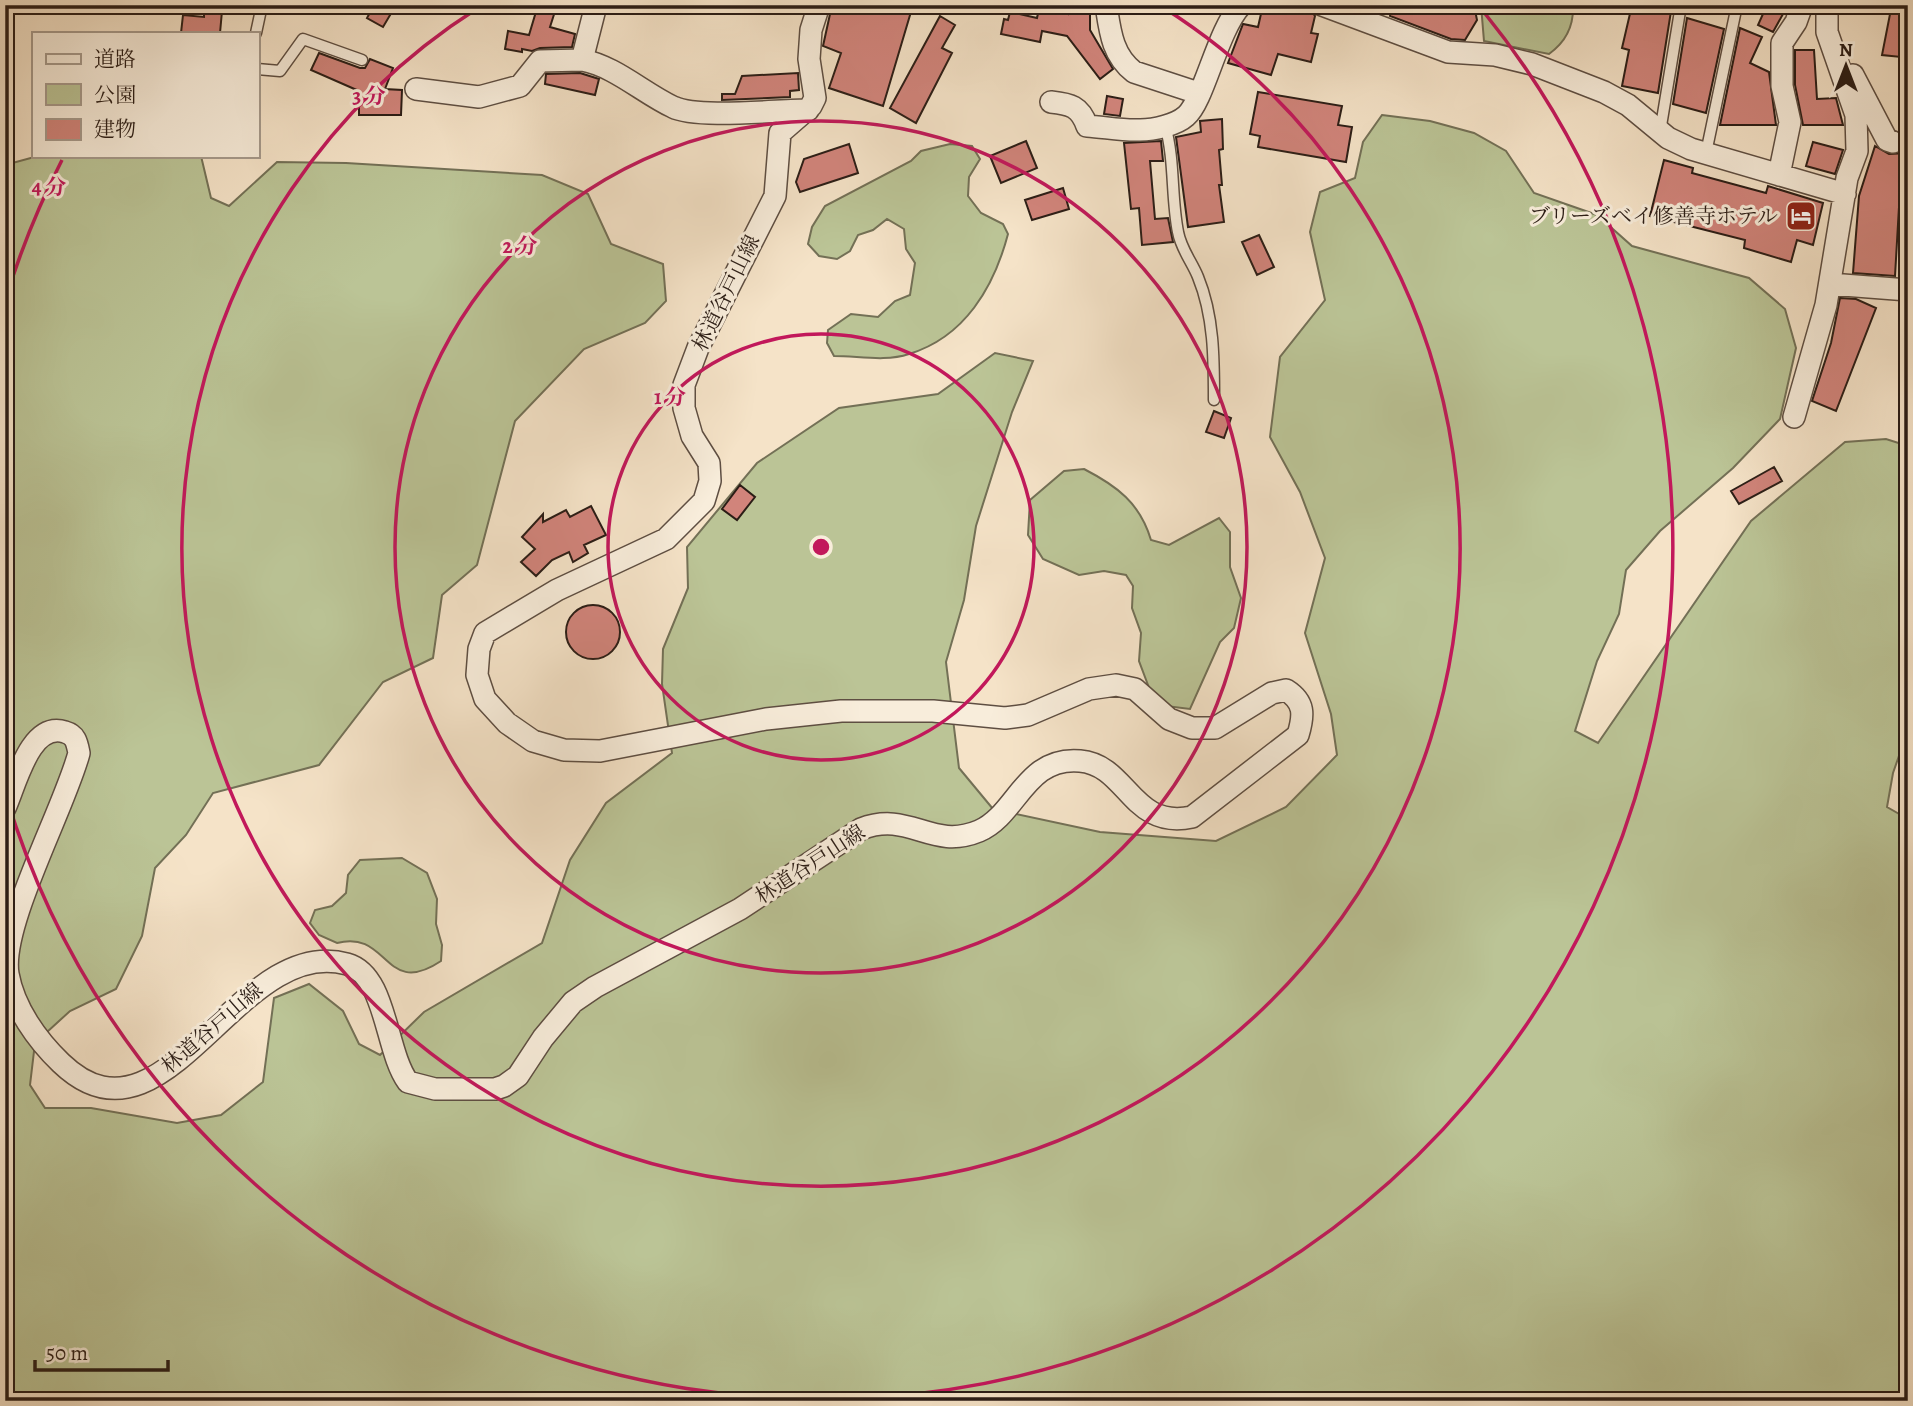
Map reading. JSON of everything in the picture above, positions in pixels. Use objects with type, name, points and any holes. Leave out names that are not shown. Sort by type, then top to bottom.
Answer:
[{"type":"street","points":[[582,60],[596,5]]},
{"type":"street","points":[[416,89],[479,97],[520,86],[540,61],[582,60],[590,61],[680,109],[808,110],[815,98],[809,59],[810,30],[819,5]]},
{"type":"street","points":[[1106,5],[1116,54],[1125,65],[1134,72],[1198,93]]},
{"type":"street","points":[[1051,102],[1073,105],[1083,115],[1087,126],[1142,131],[1185,117],[1233,14],[1241,5]]},
{"type":"street","points":[[1322,5],[1448,52],[1495,55],[1556,73],[1628,105],[1660,132],[1706,153],[1845,194]]},
{"type":"street","points":[[1779,175],[1790,122],[1782,86],[1782,43],[1802,5]]},
{"type":"street","points":[[1794,417],[1830,284],[1845,194],[1857,151],[1856,115],[1829,38],[1827,5]]},
{"type":"street","points":[[1829,38],[1861,88],[1886,140],[1893,142]]},
{"type":"street","name":"林道谷戸山線","points":[[5,808],[36,742],[46,731],[70,733],[77,741],[77,763],[23,898],[10,937],[7,971],[14,999],[33,1030],[76,1076],[97,1086],[137,1085],[171,1066],[259,986],[307,964],[329,961],[348,964],[362,971],[374,989],[395,1058],[408,1082],[435,1089],[495,1089],[518,1076],[557,1020],[584,994],[740,909],[861,829],[879,821],[898,822],[928,834],[967,835],[982,830],[995,819],[1028,779],[1056,764],[1080,761],[1105,769],[1144,810],[1164,818],[1185,819],[1229,791],[1298,735],[1303,718],[1302,706],[1297,697],[1286,690],[1272,693],[1215,728],[1192,728],[1169,719],[1135,689],[1116,685],[1089,688],[1028,715],[1005,718],[933,711],[841,711],[766,719],[657,741],[588,751],[564,750],[533,741],[506,723],[485,699],[477,675],[479,649],[485,633],[557,590],[666,539],[704,501],[710,481],[709,463],[692,436],[684,408],[684,385],[698,348],[775,196],[780,134],[808,110]]},
{"type":"street","points":[[1830,284],[1908,290]]},
{"type":"lane","points":[[256,32],[262,5]]},
{"type":"lane","points":[[1660,132],[1681,5]]},
{"type":"lane","points":[[1706,153],[1737,5]]},
{"type":"lane","points":[[259,69],[280,71],[303,39],[362,60]]},
{"type":"lane","points":[[1165,125],[1172,155],[1170,175],[1178,235],[1198,278],[1214,340],[1214,400]]},
{"type":"green space","points":[[1481,5],[1573,5],[1573,13],[1568,33],[1549,54],[1484,41]]},
{"type":"green space","points":[[1382,115],[1430,121],[1474,133],[1506,151],[1534,193],[1597,215],[1632,246],[1749,278],[1785,309],[1796,348],[1780,419],[1733,468],[1660,531],[1626,570],[1619,614],[1597,661],[1575,731],[1598,743],[1751,521],[1845,442],[1886,439],[1908,446],[1908,730],[1893,773],[1887,807],[1908,819],[1908,1401],[5,1401],[5,165],[32,158],[201,158],[211,198],[229,206],[277,162],[346,163],[542,175],[588,194],[611,244],[663,264],[666,301],[645,323],[584,349],[515,421],[477,565],[442,595],[433,658],[383,682],[319,765],[213,793],[186,835],[155,868],[142,936],[116,989],[70,1011],[35,1043],[30,1085],[45,1108],[91,1108],[177,1123],[221,1115],[263,1082],[274,998],[309,984],[343,1011],[359,1044],[380,1055],[424,1012],[542,943],[570,860],[606,803],[672,753],[662,684],[663,649],[688,588],[687,547],[757,463],[839,408],[938,394],[995,353],[1033,361],[1012,412],[976,526],[964,600],[946,662],[959,768],[993,809],[1100,832],[1216,841],[1286,807],[1337,755],[1331,714],[1305,633],[1325,558],[1300,492],[1270,437],[1280,357],[1325,300],[1310,232],[1320,192],[1355,178],[1363,142]]},
{"type":"green space","points":[[950,144],[972,146],[980,159],[969,177],[968,196],[981,213],[1003,224],[1008,234],[995,273],[974,308],[961,323],[929,346],[891,358],[834,356],[827,343],[828,330],[851,314],[878,317],[895,301],[910,295],[915,263],[906,249],[904,229],[887,219],[873,230],[858,235],[850,251],[837,259],[819,256],[808,244],[812,227],[825,206],[911,161],[921,151]]},
{"type":"green space","points":[[1084,469],[1126,497],[1141,516],[1151,540],[1169,545],[1219,518],[1230,532],[1230,567],[1241,598],[1234,628],[1220,642],[1190,709],[1166,706],[1151,693],[1139,661],[1141,633],[1132,608],[1133,586],[1126,575],[1104,571],[1079,575],[1043,559],[1028,535],[1030,500],[1064,471]]},
{"type":"green space","points":[[402,858],[427,873],[437,899],[436,924],[442,945],[441,961],[422,971],[408,972],[397,968],[367,945],[354,941],[337,943],[319,935],[310,923],[315,910],[332,906],[346,893],[348,875],[360,860]]},
{"type":"building","points":[[374,5],[396,5],[383,27],[367,18]]},
{"type":"building","points":[[538,5],[557,5],[550,27],[575,34],[572,47],[540,48],[532,51],[522,49],[522,52],[505,49],[508,31],[529,35]]},
{"type":"building","points":[[832,5],[913,5],[883,106],[829,88],[841,53],[823,46]]},
{"type":"building","points":[[1263,5],[1309,8],[1315,16],[1311,33],[1318,34],[1311,62],[1278,54],[1271,75],[1228,63],[1243,24],[1258,27]]},
{"type":"building","points":[[1393,5],[1474,5],[1477,20],[1465,40],[1451,39],[1390,16]]},
{"type":"building","points":[[1632,5],[1672,5],[1658,93],[1622,86],[1629,50],[1622,48]]},
{"type":"building","points":[[1767,5],[1788,5],[1773,32],[1758,25]]},
{"type":"building","points":[[1039,9],[1068,14],[1068,9],[1090,9],[1090,30],[1113,69],[1100,79],[1067,36],[1042,31],[1040,42],[1001,34],[1004,19],[1008,20],[1010,12],[1037,18]]},
{"type":"building","points":[[1891,9],[1908,10],[1908,34],[1904,34],[1901,57],[1882,55]]},
{"type":"building","points":[[204,10],[222,11],[220,32],[181,32],[183,15],[204,17]]},
{"type":"building","points":[[940,16],[955,25],[942,48],[952,53],[916,123],[890,108]]},
{"type":"building","points":[[1687,18],[1724,29],[1706,113],[1673,104]]},
{"type":"building","points":[[1740,28],[1762,37],[1750,63],[1769,72],[1776,125],[1720,125]]},
{"type":"building","points":[[1795,50],[1814,50],[1817,99],[1836,98],[1843,125],[1803,125],[1795,85]]},
{"type":"building","points":[[319,53],[360,68],[365,68],[370,59],[393,68],[385,89],[402,90],[401,115],[359,115],[359,91],[311,70]]},
{"type":"building","points":[[580,73],[599,79],[595,95],[545,84],[546,74]]},
{"type":"building","points":[[798,73],[799,90],[790,91],[790,97],[722,100],[722,94],[735,94],[742,76]]},
{"type":"building","points":[[1258,92],[1342,106],[1338,125],[1352,127],[1346,162],[1258,147],[1260,136],[1250,134]]},
{"type":"building","points":[[1107,96],[1123,99],[1120,116],[1104,114]]},
{"type":"building","points":[[1222,119],[1223,149],[1219,150],[1222,185],[1219,185],[1224,222],[1188,227],[1176,137],[1201,132],[1200,121]]},
{"type":"building","points":[[1026,141],[1037,168],[1001,183],[990,156]]},
{"type":"building","points":[[1161,141],[1163,161],[1150,161],[1155,219],[1168,218],[1173,242],[1142,245],[1139,208],[1131,209],[1124,143]]},
{"type":"building","points":[[1813,142],[1843,150],[1835,174],[1806,166]]},
{"type":"building","points":[[849,144],[858,173],[800,192],[796,182],[804,159]]},
{"type":"building","points":[[1875,146],[1889,154],[1908,153],[1908,175],[1899,207],[1895,276],[1853,273],[1859,196]]},
{"type":"building","points":[[1664,160],[1693,168],[1692,173],[1766,193],[1768,186],[1823,203],[1813,245],[1797,240],[1791,262],[1744,248],[1745,240],[1650,216]]},
{"type":"building","points":[[1063,188],[1069,209],[1032,220],[1025,200]]},
{"type":"building","points":[[1259,235],[1274,267],[1257,275],[1242,242]]},
{"type":"building","points":[[1840,298],[1856,299],[1876,308],[1836,411],[1812,401],[1831,343]]},
{"type":"building","points":[[1214,411],[1231,418],[1224,438],[1206,432]]},
{"type":"building","points":[[1774,467],[1782,481],[1739,504],[1731,491]]},
{"type":"building","points":[[740,485],[755,497],[737,520],[722,509]]},
{"type":"building","points":[[591,506],[606,535],[584,545],[588,553],[573,562],[569,552],[552,560],[536,576],[521,562],[535,549],[522,537],[543,514],[543,522],[566,510],[570,517]]},
{"type":"building","points":[[593,605],[612,613],[620,632],[612,651],[593,659],[574,651],[566,632],[574,613]]},
{"type":"place","name":"ブリーズベイ修善寺ホテル","points":[[1801,216]]}]
